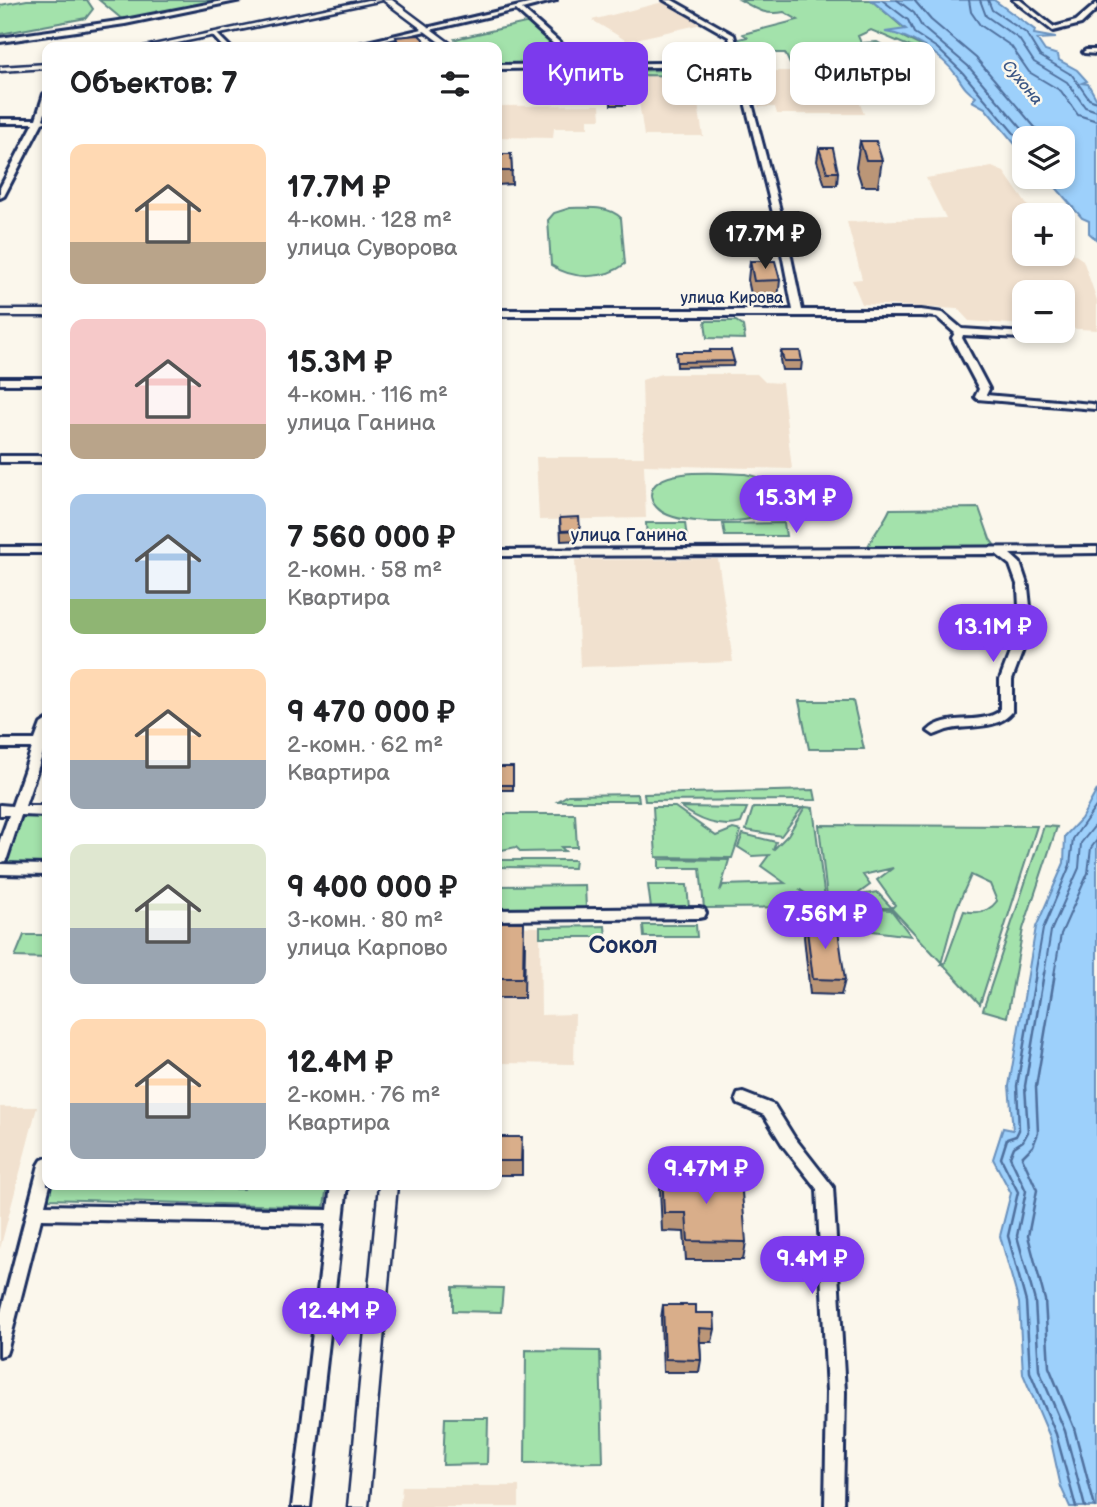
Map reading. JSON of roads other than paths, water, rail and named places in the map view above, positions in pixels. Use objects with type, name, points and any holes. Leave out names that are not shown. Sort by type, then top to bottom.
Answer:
[{"type":"main road","points":[[173,42],[379,0]]},
{"type":"main road","points":[[387,0],[445,42]]},
{"type":"main road","points":[[0,69],[42,66]]},
{"type":"main road","points":[[0,313],[42,313]]},
{"type":"main road","points":[[358,1507],[388,1190]]},
{"type":"street","points":[[0,40],[113,24],[237,0]]},
{"type":"street","points":[[370,42],[553,0]]},
{"type":"street","points":[[670,2],[688,0]]},
{"type":"street","points":[[1016,0],[1053,29],[1080,24],[1093,14],[1097,5]]},
{"type":"street","points":[[670,2],[732,36],[734,42]]},
{"type":"street","points":[[517,8],[556,42]]},
{"type":"street","points":[[214,34],[222,42]]},
{"type":"street","points":[[1086,52],[1097,52]]},
{"type":"street","points":[[502,67],[523,67]]},
{"type":"street","points":[[750,105],[798,313]]},
{"type":"street","points":[[0,121],[42,121]]},
{"type":"street","points":[[0,196],[42,123]]},
{"type":"street","name":"улица Кирова","points":[[502,313],[932,314],[945,318],[960,332]]},
{"type":"street","points":[[1012,335],[960,332],[957,338],[984,389],[980,397],[1092,407]]},
{"type":"street","points":[[0,381],[42,381]]},
{"type":"street","points":[[0,459],[42,459]]},
{"type":"street","points":[[0,550],[42,550]]},
{"type":"street","points":[[934,732],[948,724],[999,719],[1006,712],[1006,679],[1026,626],[1023,587],[1015,563],[998,550]]},
{"type":"street","name":"улица Ганина","points":[[502,553],[1097,550]]},
{"type":"street","points":[[0,858],[42,738]]},
{"type":"street","points":[[0,744],[40,744]]},
{"type":"street","points":[[0,810],[42,811]]},
{"type":"street","points":[[0,869],[42,870]]},
{"type":"street","points":[[502,915],[699,913]]},
{"type":"street","points":[[743,1099],[769,1110],[789,1142],[825,1187],[836,1392],[834,1507]]},
{"type":"street","points":[[0,1348],[42,1185]]},
{"type":"street","points":[[301,1507],[338,1190]]},
{"type":"street","points":[[35,1212],[335,1217]]},
{"type":"water","name":"Сухона","points":[[871,0],[994,0],[1035,30],[1034,34],[1056,38],[1037,39],[1045,51],[1058,55],[1059,60],[1077,70],[1087,81],[1082,83],[1088,84],[1097,100],[1097,240],[1089,233],[1089,221],[1075,210],[1075,203],[1069,203],[1057,189],[1075,189],[1075,126],[1012,126],[1012,141],[985,108],[972,101],[976,97],[967,90],[951,68],[935,55],[935,42],[915,42],[885,32],[906,29]]},
{"type":"water","points":[[1097,790],[1097,1507],[1070,1507],[1061,1487],[1050,1437],[1023,1374],[1019,1303],[1000,1236],[1011,1193],[993,1159],[1003,1128],[1013,1130],[1009,1086],[1036,927],[1064,863],[1065,836],[1081,819]]},
{"type":"district","name":"Сокол","points":[[623,945]]}]
